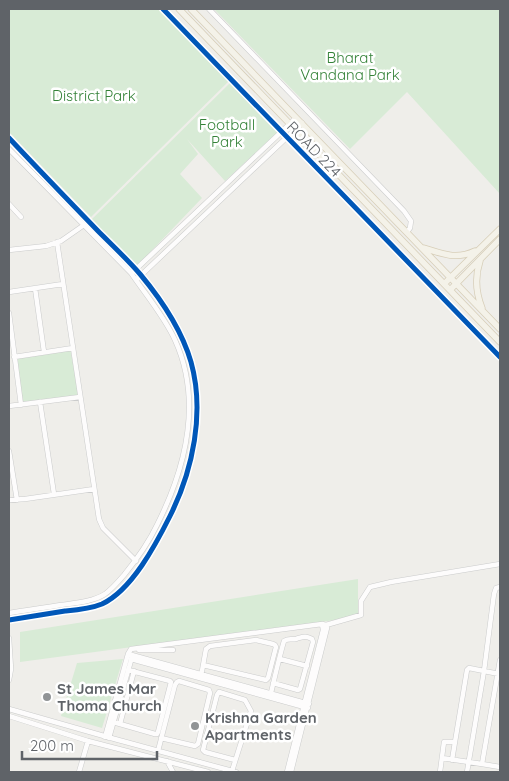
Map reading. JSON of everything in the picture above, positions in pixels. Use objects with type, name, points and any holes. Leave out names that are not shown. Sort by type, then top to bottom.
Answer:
[{"type":"main road","name":"ROAD 224","points":[[178,9],[500,342]]},
{"type":"main road","name":"ROAD 224","points":[[191,9],[500,329]]},
{"type":"main road","points":[[444,284],[500,229]]},
{"type":"main road","points":[[450,290],[500,239]]},
{"type":"main road","points":[[422,248],[459,256],[478,250]]},
{"type":"main road","points":[[481,259],[477,269],[477,293],[484,312]]},
{"type":"street","points":[[164,9],[500,357]]},
{"type":"street","points":[[209,9],[409,217],[412,221],[407,232]]},
{"type":"street","points":[[131,274],[296,118]]},
{"type":"street","points":[[136,280],[302,123]]},
{"type":"street","points":[[9,138],[141,275],[168,312],[182,338],[191,362],[196,394],[197,422],[190,461],[172,513],[150,554],[122,589],[101,604],[9,620]]},
{"type":"street","points":[[9,149],[136,280],[161,315],[175,340],[189,394],[187,440],[176,483],[164,510],[136,561],[117,584],[105,594],[84,601],[9,613]]},
{"type":"street","points":[[364,188],[373,179]]},
{"type":"street","points":[[9,204],[21,217]]},
{"type":"street","points":[[9,250],[46,246],[61,240],[89,221]]},
{"type":"street","points":[[57,242],[100,523],[136,561]]},
{"type":"street","points":[[9,292],[63,284]]},
{"type":"street","points":[[35,288],[44,352]]},
{"type":"street","points":[[9,312],[21,405]]},
{"type":"street","points":[[14,357],[72,348]]},
{"type":"street","points":[[9,406],[80,397]]},
{"type":"street","points":[[40,402],[54,494]]},
{"type":"street","points":[[9,451],[11,479],[17,500]]},
{"type":"street","points":[[9,500],[94,489]]},
{"type":"street","points":[[143,550],[150,554]]},
{"type":"street","points":[[107,737],[128,670],[131,656],[130,650],[134,648],[324,624],[361,616],[361,601],[370,587],[500,564]]},
{"type":"street","points":[[467,772],[484,671],[494,594],[496,588],[500,587]]},
{"type":"street","points":[[291,772],[324,624]]},
{"type":"street","points":[[271,693],[273,683],[284,644],[286,640],[302,636],[312,639],[313,642],[300,689],[273,683]]},
{"type":"street","points":[[9,638],[11,669],[9,680]]},
{"type":"street","points":[[202,674],[203,665],[206,650],[210,646],[256,640],[273,644],[276,648],[266,680],[203,665]]},
{"type":"street","points":[[107,737],[131,656],[135,650],[173,650]]},
{"type":"street","points":[[131,656],[180,672],[306,706]]},
{"type":"street","points":[[131,656],[271,693],[306,706]]},
{"type":"street","points":[[280,659],[307,666]]},
{"type":"street","points":[[482,764],[500,660]]},
{"type":"street","points":[[452,760],[467,670],[469,668],[499,674]]},
{"type":"street","points":[[113,722],[157,734],[171,682],[128,670]]},
{"type":"street","points":[[120,724],[134,671]]},
{"type":"street","points":[[158,751],[180,672]]},
{"type":"street","points":[[161,738],[195,746],[198,744],[210,691],[177,682]]},
{"type":"street","points":[[9,709],[234,772],[250,710],[245,700],[219,692],[216,695],[203,750],[236,760]]},
{"type":"street","points":[[287,772],[306,706]]},
{"type":"street","points":[[9,716],[88,741],[167,761],[190,770],[208,772]]},
{"type":"street","points":[[79,772],[88,741]]},
{"type":"street","points":[[440,772],[444,742],[455,742]]},
{"type":"street","points":[[442,758],[500,767]]},
{"type":"street","points":[[190,770],[193,760]]},
{"type":"street","points":[[167,761],[173,772]]},
{"type":"street","points":[[196,771],[198,762]]},
{"type":"green space","name":"District Park","points":[[9,9],[160,9],[230,80],[91,217],[9,132]]},
{"type":"green space","name":"Bharat Vandana Park","points":[[214,9],[500,9],[500,194],[407,92],[350,149]]},
{"type":"green space","name":"Football Park","points":[[231,82],[279,131],[225,181],[187,139],[198,154],[180,174],[202,198],[136,267],[91,220]]},
{"type":"green space","points":[[70,348],[79,396],[22,405],[16,358]]},
{"type":"green space","points":[[358,579],[358,617],[20,662],[20,632]]},
{"type":"green space","points":[[123,659],[102,728],[61,716],[77,663]]},
{"type":"cycle path","points":[[163,9],[500,357]]},
{"type":"cycle path","points":[[9,138],[130,263],[155,294],[170,315],[187,350],[195,381],[197,401],[194,441],[185,480],[164,527],[133,577],[113,597],[97,606],[9,620]]},
{"type":"place","name":"St James Mar Thoma Church","points":[[47,697]]},
{"type":"place","name":"Krishna Garden Apartments","points":[[195,726]]}]
